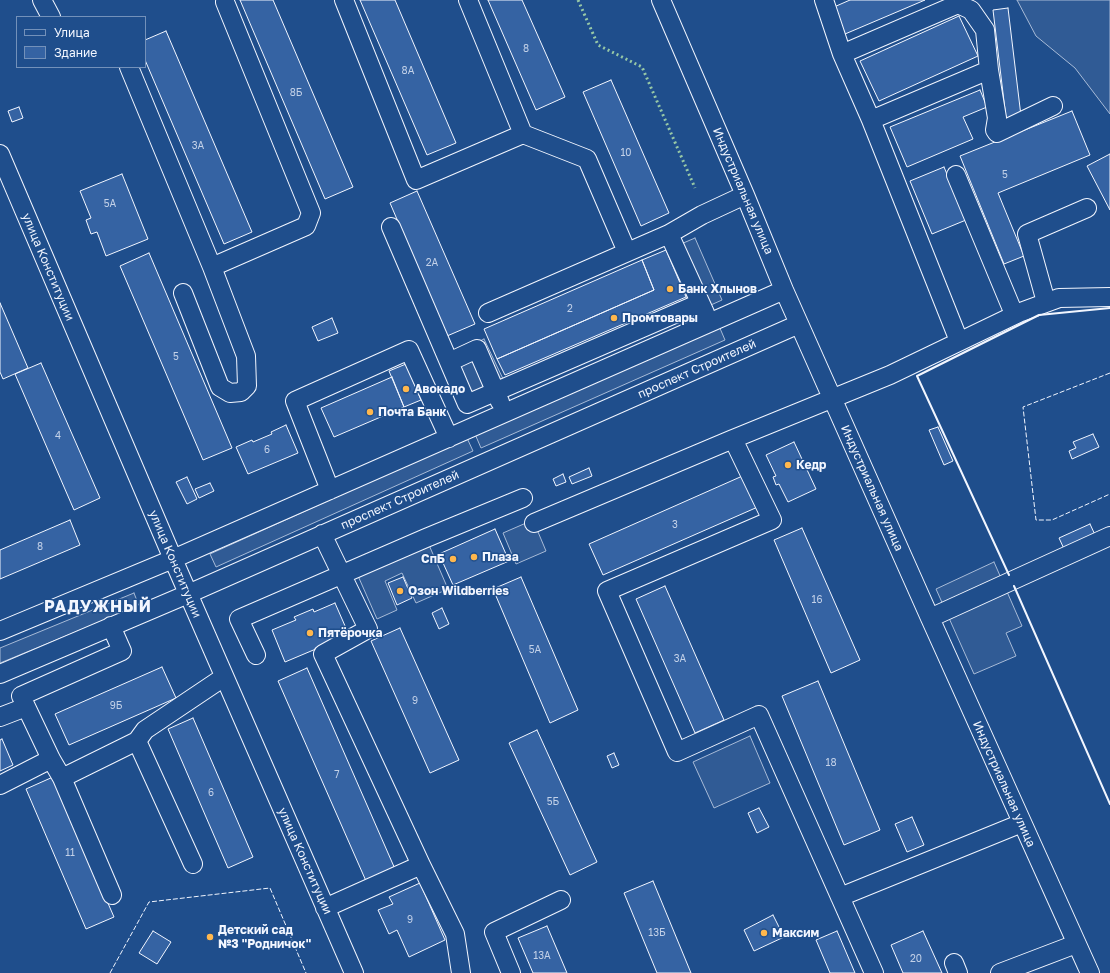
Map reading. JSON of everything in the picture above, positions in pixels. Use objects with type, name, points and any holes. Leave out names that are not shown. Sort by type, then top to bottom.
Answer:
[{"type":"street","points":[[344,0],[416,180],[522,134],[587,159],[627,252]]},
{"type":"street","points":[[468,0],[522,134]]},
{"type":"street","name":"Индустриальная улица","points":[[661,0],[784,290],[1090,973]]},
{"type":"street","points":[[825,0],[842,54],[871,120],[959,341]]},
{"type":"street","points":[[212,267],[306,226],[310,213],[225,2]]},
{"type":"street","points":[[842,54],[958,4],[971,10],[985,30],[988,70],[997,118],[997,133],[1053,106]]},
{"type":"street","points":[[128,68],[212,267],[246,356],[247,386],[241,392],[230,394],[220,387],[183,293]]},
{"type":"street","points":[[871,120],[988,70]]},
{"type":"street","name":"улица Конституции","points":[[2,163],[224,677],[354,973]]},
{"type":"street","points":[[956,175],[1014,314]]},
{"type":"street","points":[[488,312],[669,234],[702,215],[745,195]]},
{"type":"street","points":[[1046,302],[1027,234],[1087,208]]},
{"type":"street","points":[[391,227],[469,409],[496,392],[700,303]]},
{"type":"street","points":[[669,234],[709,323]]},
{"type":"street","points":[[0,632],[173,559],[784,290]]},
{"type":"street","points":[[534,522],[890,375],[1014,314],[1059,298],[1110,297]]},
{"type":"street","name":"проспект Строителей","points":[[6,671],[188,594],[799,324]]},
{"type":"street","points":[[449,362],[477,348],[505,413]]},
{"type":"street","points":[[330,490],[295,401],[409,350],[449,438]]},
{"type":"street","points":[[733,439],[772,520],[607,591],[678,752],[759,715],[874,973]]},
{"type":"street","points":[[256,655],[239,619],[341,574],[523,498]]},
{"type":"street","points":[[322,534],[368,629],[323,654],[421,865],[455,934],[461,973]]},
{"type":"street","points":[[930,618],[1110,536]]},
{"type":"street","points":[[0,717],[24,701],[122,651],[111,626]]},
{"type":"street","points":[[6,671],[24,701],[51,759],[62,778],[112,895]]},
{"type":"street","points":[[62,778],[138,741],[145,730],[224,677]]},
{"type":"street","points":[[138,741],[193,864]]},
{"type":"street","points":[[0,785],[51,759]]},
{"type":"street","points":[[840,896],[1022,823]]},
{"type":"street","points":[[325,908],[421,865]]},
{"type":"street","points":[[511,973],[494,932],[561,900]]},
{"type":"street","points":[[1000,973],[1076,944]]},
{"type":"shaded area","points":[[1017,0],[1110,0],[1110,114],[1075,68],[1036,36]]},
{"type":"shaded area","points":[[695,238],[722,300],[693,313],[667,250]]},
{"type":"shaded area","points":[[719,326],[725,340],[481,448],[475,434]]},
{"type":"shaded area","points":[[484,339],[505,383],[468,400],[448,356]]},
{"type":"shaded area","points":[[467,438],[473,451],[216,567],[210,554]]},
{"type":"shaded area","points":[[533,520],[546,551],[516,564],[503,533]]},
{"type":"shaded area","points":[[426,538],[448,589],[416,603],[402,573],[385,581],[397,610],[377,619],[355,569]]},
{"type":"shaded area","points":[[994,562],[1022,626],[1006,633],[1016,656],[974,674],[936,589]]},
{"type":"shaded area","points":[[134,593],[139,606],[0,663],[0,648]]},
{"type":"shaded area","points":[[750,736],[770,783],[714,808],[693,762]]},
{"type":"building","points":[[240,0],[273,0],[353,187],[325,199]]},
{"type":"building","points":[[360,0],[395,0],[456,143],[427,155]]},
{"type":"building","points":[[488,0],[522,0],[565,97],[536,110]]},
{"type":"building","points":[[850,0],[925,0],[845,34],[834,7]]},
{"type":"building","points":[[1008,8],[1021,116],[1006,118],[993,10]]},
{"type":"building","points":[[959,16],[978,56],[879,101],[860,61]]},
{"type":"building","points":[[166,31],[252,232],[224,244],[146,62],[146,40]]},
{"type":"building","points":[[611,80],[669,213],[641,226],[583,92]]},
{"type":"building","points":[[980,90],[987,107],[963,117],[973,139],[907,167],[890,127]]},
{"type":"building","points":[[19,107],[23,118],[12,122],[8,111]]},
{"type":"building","points":[[1072,111],[1090,155],[998,193],[1024,256],[1004,264],[960,156]]},
{"type":"building","points":[[1110,154],[1110,210],[1087,166]]},
{"type":"building","points":[[944,167],[966,220],[932,234],[910,181]]},
{"type":"building","points":[[122,174],[148,239],[106,256],[97,232],[91,234],[86,220],[91,218],[80,191]]},
{"type":"building","points":[[417,191],[475,324],[447,336],[390,203]]},
{"type":"building","points":[[666,250],[686,297],[505,375],[497,359],[654,290],[642,260]]},
{"type":"building","points":[[149,253],[232,448],[203,460],[120,266]]},
{"type":"building","points":[[642,260],[654,290],[497,359],[484,329]]},
{"type":"building","points":[[0,303],[28,368],[3,379],[0,372]]},
{"type":"building","points":[[332,318],[338,333],[318,341],[312,327]]},
{"type":"building","points":[[41,363],[100,498],[74,510],[15,374]]},
{"type":"building","name":"Авокадо","points":[[406,364],[421,400],[404,407],[389,371]]},
{"type":"building","points":[[392,377],[404,407],[334,437],[321,408]]},
{"type":"building","points":[[286,425],[298,453],[248,474],[236,447],[272,434],[271,432]]},
{"type":"building","points":[[938,427],[953,461],[944,465],[929,430]]},
{"type":"building","points":[[1093,434],[1099,447],[1072,459],[1069,451],[1076,448],[1073,442]]},
{"type":"building","name":"Кедр","points":[[794,442],[816,489],[788,502],[779,484],[776,485],[773,477],[776,476],[766,455]]},
{"type":"building","points":[[589,468],[592,476],[572,484],[569,477]]},
{"type":"building","points":[[563,474],[566,482],[556,486],[553,479]]},
{"type":"building","points":[[747,474],[760,506],[603,575],[589,544]]},
{"type":"building","points":[[187,477],[197,499],[187,504],[176,482]]},
{"type":"building","points":[[210,483],[214,491],[199,498],[195,489]]},
{"type":"building","points":[[70,520],[80,545],[0,579],[0,550]]},
{"type":"building","points":[[1090,524],[1096,537],[1065,551],[1059,538]]},
{"type":"building","points":[[802,528],[860,660],[831,673],[774,540]]},
{"type":"building","name":"Плаза","points":[[495,529],[509,561],[453,585],[439,554]]},
{"type":"building","name":"Озон Wildberries","points":[[403,577],[412,598],[397,605],[388,583]]},
{"type":"building","points":[[521,577],[578,710],[550,723],[493,589]]},
{"type":"building","points":[[665,586],[724,720],[695,733],[636,599]]},
{"type":"building","name":"Пятёрочка","points":[[335,603],[349,635],[285,662],[272,630],[296,620],[294,617],[313,609],[314,612]]},
{"type":"building","points":[[442,608],[449,624],[439,629],[432,613]]},
{"type":"building","points":[[400,628],[459,760],[430,773],[371,641]]},
{"type":"building","points":[[162,667],[176,698],[69,745],[55,714]]},
{"type":"building","points":[[307,668],[395,869],[366,881],[278,681]]},
{"type":"building","points":[[818,681],[880,830],[844,845],[782,696]]},
{"type":"building","points":[[193,718],[253,857],[228,868],[168,729]]},
{"type":"building","points":[[537,730],[597,862],[570,875],[509,743]]},
{"type":"building","points":[[2,739],[13,765],[0,771],[0,740]]},
{"type":"building","points":[[614,753],[619,765],[612,768],[607,756]]},
{"type":"building","points":[[53,777],[114,917],[86,929],[26,789]]},
{"type":"building","points":[[759,808],[769,827],[757,833],[748,813]]},
{"type":"building","points":[[912,817],[924,845],[907,852],[895,824]]},
{"type":"building","points":[[653,881],[691,973],[657,973],[624,893]]},
{"type":"building","points":[[420,883],[445,940],[409,957],[397,930],[389,934],[378,910],[393,904],[389,897]]},
{"type":"building","name":"Максим","points":[[773,915],[784,937],[754,951],[744,930]]},
{"type":"building","points":[[547,926],[567,973],[533,973],[518,938]]},
{"type":"building","points":[[153,931],[171,942],[157,964],[139,953]]},
{"type":"building","points":[[837,931],[855,973],[830,973],[816,940]]},
{"type":"building","points":[[923,931],[942,973],[903,973],[891,945]]},
{"type":"hedge","points":[[578,0],[598,45],[642,67],[695,188]]},
{"type":"fence","points":[[1110,373],[1023,407],[1036,520],[1052,520],[1110,494]]},
{"type":"fence","points":[[110,973],[149,902],[270,888],[306,973]]},
{"type":"wall","points":[[1009,575],[917,376],[1039,315],[1110,308]]},
{"type":"wall","points":[[1014,586],[1110,804]]},
{"type":"place","name":"Банк Хлынов","points":[[670,289]]},
{"type":"place","name":"Промтовары","points":[[614,318]]},
{"type":"place","name":"Авокадо","points":[[406,389]]},
{"type":"place","name":"Почта Банк","points":[[370,412]]},
{"type":"place","name":"Кедр","points":[[788,465]]},
{"type":"place","name":"Плаза","points":[[474,557]]},
{"type":"place","name":"СпБ","points":[[453,559]]},
{"type":"place","name":"Озон Wildberries","points":[[400,591]]},
{"type":"place","name":"Пятёрочка","points":[[310,633]]},
{"type":"place","name":"Максим","points":[[764,933]]},
{"type":"place","name":"Детский сад №3 \"Родничок\"","points":[[210,937]]},
{"type":"district","name":"РАДУЖНЫЙ","points":[[98,607]]}]
